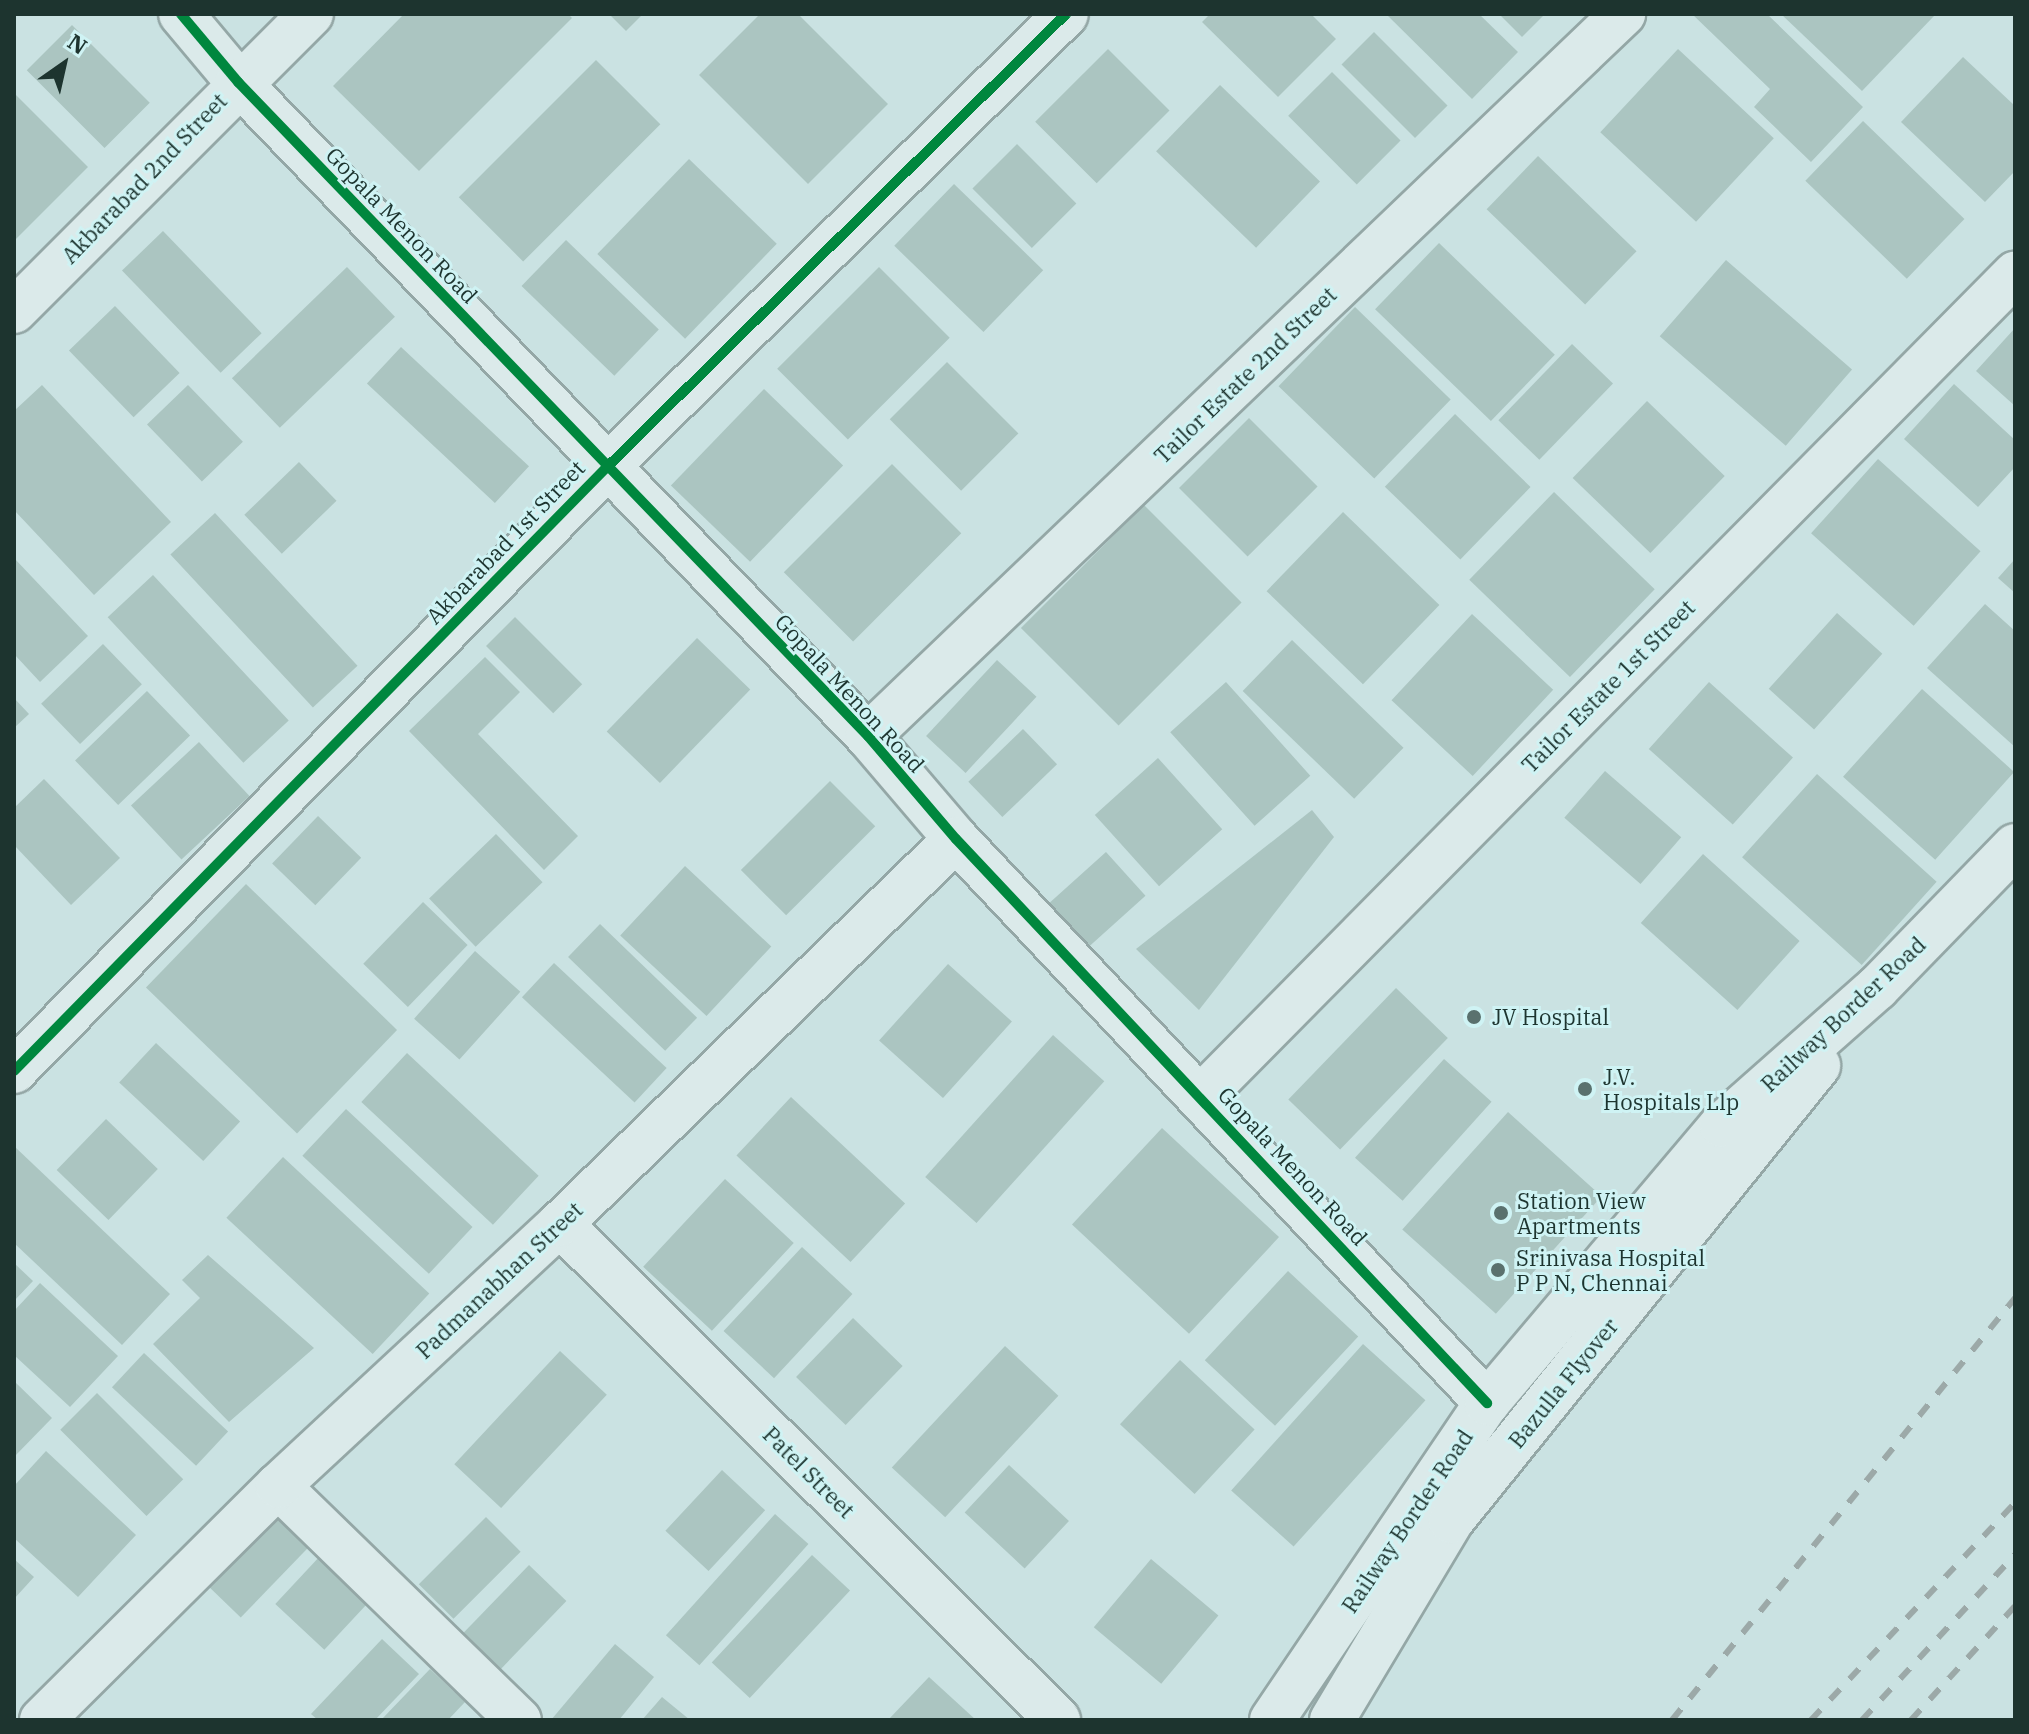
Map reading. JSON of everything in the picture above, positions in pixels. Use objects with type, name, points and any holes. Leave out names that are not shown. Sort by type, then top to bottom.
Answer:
[{"type":"street","name":"Gopala Menon Road","points":[[181,14],[238,82],[606,468],[868,736],[956,839],[1487,1403]]},
{"type":"street","name":"Akbarabad 2nd Street","points":[[14,311],[238,82],[311,14]]},
{"type":"street","name":"Akbarabad 1st Street","points":[[14,1071],[606,468],[1066,14]]},
{"type":"street","name":"Tailor Estate 2nd Street","points":[[868,736],[1623,14]]},
{"type":"street","name":"Tailor Estate 1st Street","points":[[1201,1097],[2015,274]]},
{"type":"street","name":"Padmanabhan Street","points":[[61,1714],[278,1486],[560,1224],[956,839]]},
{"type":"street","name":"Railway Border Road","points":[[1272,1720],[1487,1403],[1722,1125],[1877,988],[2015,846]]},
{"type":"street","name":"Bazulla Flyover","points":[[1332,1720],[1451,1521],[1798,1092],[1877,988]]},
{"type":"street","name":"Patel Street","points":[[560,1224],[1058,1720]]},
{"type":"street","points":[[278,1486],[519,1720]]},
{"type":"building","points":[[404,14],[568,14],[572,18],[419,171],[333,86]]},
{"type":"building","points":[[609,14],[643,14],[626,31]]},
{"type":"building","points":[[760,14],[798,14],[888,104],[808,184],[699,75]]},
{"type":"building","points":[[1210,14],[1311,14],[1336,39],[1278,97],[1202,22]]},
{"type":"building","points":[[1386,14],[1479,14],[1518,52],[1472,99]]},
{"type":"building","points":[[1499,14],[1545,14],[1522,37]]},
{"type":"building","points":[[1692,14],[1767,14],[1863,107],[1811,162],[1754,107],[1770,89]]},
{"type":"building","points":[[1781,14],[1932,14],[1934,16],[1862,91]]},
{"type":"building","points":[[72,25],[150,103],[105,148],[27,70]]},
{"type":"building","points":[[1374,32],[1448,106],[1415,138],[1341,65]]},
{"type":"building","points":[[1108,49],[1170,111],[1097,183],[1035,122]]},
{"type":"building","points":[[1678,49],[1774,138],[1696,222],[1600,132]]},
{"type":"building","points":[[1963,57],[2015,106],[2015,171],[1985,202],[1901,122]]},
{"type":"building","points":[[596,60],[660,124],[523,262],[459,197]]},
{"type":"building","points":[[1332,72],[1401,141],[1357,184],[1288,116]]},
{"type":"building","points":[[1220,85],[1320,182],[1256,248],[1156,151]]},
{"type":"building","points":[[14,93],[88,167],[14,241]]},
{"type":"building","points":[[1863,121],[1964,219],[1907,279],[1805,181]]},
{"type":"building","points":[[1017,144],[1076,203],[1032,248],[972,189]]},
{"type":"building","points":[[1538,156],[1637,251],[1585,304],[1487,209]]},
{"type":"building","points":[[689,159],[777,244],[685,339],[597,254]]},
{"type":"building","points":[[954,184],[1043,270],[983,332],[894,246]]},
{"type":"building","points":[[163,231],[262,333],[221,373],[122,271]]},
{"type":"building","points":[[566,240],[659,330],[614,376],[522,286]]},
{"type":"building","points":[[1439,243],[1555,355],[1491,421],[1375,309]]},
{"type":"building","points":[[1726,260],[1852,370],[1786,446],[1660,336]]},
{"type":"building","points":[[347,267],[395,317],[280,428],[232,378]]},
{"type":"building","points":[[879,267],[950,338],[848,440],[777,369]]},
{"type":"building","points":[[115,306],[180,373],[134,417],[69,350]]},
{"type":"building","points":[[1355,307],[1451,399],[1374,479],[1279,386]]},
{"type":"building","points":[[2015,328],[2015,406],[1976,371]]},
{"type":"building","points":[[1572,344],[1613,384],[1539,460],[1498,420]]},
{"type":"building","points":[[401,347],[529,466],[495,503],[367,384]]},
{"type":"building","points":[[947,362],[1018,433],[961,491],[890,419]]},
{"type":"building","points":[[1954,384],[2015,440],[2015,467],[1978,507],[1904,439]]},
{"type":"building","points":[[42,385],[171,522],[94,595],[14,510],[14,411]]},
{"type":"building","points":[[188,385],[243,442],[202,481],[147,425]]},
{"type":"building","points":[[764,389],[843,465],[750,562],[671,485]]},
{"type":"building","points":[[1647,401],[1725,476],[1650,553],[1573,478]]},
{"type":"building","points":[[1455,414],[1531,487],[1460,560],[1385,487]]},
{"type":"building","points":[[1249,418],[1318,487],[1248,557],[1179,488]]},
{"type":"building","points":[[1878,459],[1981,551],[1914,626],[1811,533]]},
{"type":"building","points":[[299,462],[337,501],[282,554],[244,515]]},
{"type":"building","points":[[892,464],[961,533],[853,641],[784,572]]},
{"type":"building","points":[[1554,492],[1655,589],[1570,677],[1469,580]]},
{"type":"building","points":[[1144,505],[1242,603],[1119,726],[1021,628]]},
{"type":"building","points":[[1343,512],[1439,605],[1363,684],[1267,591]]},
{"type":"building","points":[[215,513],[358,666],[313,707],[170,555]]},
{"type":"building","points":[[14,558],[88,636],[40,682],[14,654]]},
{"type":"building","points":[[2015,559],[2015,593],[1998,578]]},
{"type":"building","points":[[153,575],[289,721],[243,763],[108,617]]},
{"type":"building","points":[[1985,604],[2015,631],[2015,747],[1927,668]]},
{"type":"building","points":[[1837,613],[1882,654],[1814,730],[1769,689]]},
{"type":"building","points":[[1472,614],[1553,690],[1473,776],[1392,700]]},
{"type":"building","points":[[515,617],[582,684],[553,713],[486,646]]},
{"type":"building","points":[[697,638],[750,689],[660,783],[607,732]]},
{"type":"building","points":[[1292,640],[1403,748],[1354,799],[1243,691]]},
{"type":"building","points":[[103,644],[142,684],[80,744],[41,704]]},
{"type":"building","points":[[485,657],[520,692],[478,734],[578,836],[544,870],[409,731]]},
{"type":"building","points":[[997,660],[1036,697],[966,773],[926,736]]},
{"type":"building","points":[[1226,682],[1310,776],[1255,826],[1170,732]]},
{"type":"building","points":[[1709,682],[1793,758],[1733,824],[1649,749]]},
{"type":"building","points":[[1922,689],[2014,772],[1935,860],[1843,777]]},
{"type":"building","points":[[147,691],[190,736],[118,805],[75,760]]},
{"type":"building","points":[[14,698],[29,714],[14,728]]},
{"type":"building","points":[[1023,729],[1057,764],[1002,817],[968,782]]},
{"type":"building","points":[[199,742],[249,796],[181,860],[131,805]]},
{"type":"building","points":[[1158,758],[1222,829],[1159,886],[1095,815]]},
{"type":"building","points":[[1605,771],[1681,837],[1641,884],[1564,818]]},
{"type":"building","points":[[1817,774],[1937,882],[1862,965],[1742,857]]},
{"type":"building","points":[[44,779],[120,858],[71,905],[14,845],[14,808]]},
{"type":"building","points":[[830,781],[875,826],[786,915],[741,870]]},
{"type":"building","points":[[1312,810],[1334,837],[1199,1010],[1136,949]]},
{"type":"building","points":[[318,816],[361,858],[315,905],[272,863]]},
{"type":"building","points":[[496,834],[543,882],[476,947],[429,899]]},
{"type":"building","points":[[1106,852],[1145,896],[1088,947],[1049,904]]},
{"type":"building","points":[[1703,854],[1800,941],[1737,1010],[1641,923]]},
{"type":"building","points":[[685,866],[771,946],[707,1016],[620,935]]},
{"type":"building","points":[[246,884],[397,1030],[297,1133],[146,988]]},
{"type":"building","points":[[423,902],[468,945],[408,1007],[363,964]]},
{"type":"building","points":[[600,924],[697,1018],[665,1051],[568,957]]},
{"type":"building","points":[[475,951],[520,992],[459,1059],[414,1019]]},
{"type":"building","points":[[554,963],[667,1068],[635,1102],[522,997]]},
{"type":"building","points":[[948,964],[1012,1022],[943,1098],[879,1041]]},
{"type":"building","points":[[1396,988],[1448,1038],[1340,1150],[1288,1099]]},
{"type":"building","points":[[1053,1035],[1104,1081],[976,1223],[925,1177]]},
{"type":"building","points":[[156,1043],[240,1121],[203,1161],[119,1082]]},
{"type":"building","points":[[407,1053],[539,1176],[493,1225],[361,1102]]},
{"type":"building","points":[[1444,1059],[1492,1102],[1403,1201],[1355,1158]]},
{"type":"building","points":[[791,1097],[905,1203],[851,1262],[736,1156]]},
{"type":"building","points":[[346,1109],[473,1227],[429,1274],[302,1156]]},
{"type":"building","name":"Station View Apartments","points":[[1508,1112],[1602,1196],[1496,1314],[1402,1229]]},
{"type":"building","points":[[106,1119],[158,1169],[108,1220],[57,1170]]},
{"type":"building","points":[[1162,1128],[1279,1237],[1189,1334],[1072,1225]]},
{"type":"building","points":[[14,1146],[170,1294],[122,1345],[14,1243]]},
{"type":"building","points":[[283,1157],[429,1293],[373,1354],[226,1218]]},
{"type":"building","points":[[725,1179],[794,1243],[712,1331],[643,1267]]},
{"type":"building","points":[[802,1247],[852,1294],[774,1378],[724,1331]]},
{"type":"building","points":[[208,1255],[314,1348],[229,1422],[153,1344],[200,1298],[182,1280]]},
{"type":"building","points":[[14,1263],[33,1281],[14,1301]]},
{"type":"building","points":[[1288,1271],[1358,1336],[1275,1426],[1205,1360]]},
{"type":"building","points":[[40,1283],[118,1356],[70,1407],[14,1355],[14,1311]]},
{"type":"building","points":[[853,1318],[903,1366],[846,1425],[796,1377]]},
{"type":"building","points":[[1363,1344],[1425,1400],[1294,1547],[1231,1490]]},
{"type":"building","points":[[1005,1346],[1058,1396],[945,1517],[892,1467]]},
{"type":"building","points":[[560,1351],[607,1395],[501,1508],[454,1464]]},
{"type":"building","points":[[144,1353],[228,1431],[196,1466],[112,1387]]},
{"type":"building","points":[[1180,1360],[1255,1430],[1195,1494],[1120,1424]]},
{"type":"building","points":[[14,1381],[52,1418],[14,1457]]},
{"type":"building","points":[[97,1393],[183,1479],[146,1516],[60,1430]]},
{"type":"building","points":[[46,1451],[136,1535],[78,1597],[14,1538],[14,1486]]},
{"type":"building","points":[[1009,1465],[1069,1521],[1025,1568],[965,1513]]},
{"type":"building","points":[[722,1470],[765,1510],[709,1571],[665,1531]]},
{"type":"building","points":[[282,1510],[314,1541],[241,1618],[208,1586]]},
{"type":"building","points":[[775,1514],[808,1544],[699,1665],[666,1635]]},
{"type":"building","points":[[486,1517],[521,1552],[453,1619],[419,1584]]},
{"type":"building","points":[[321,1555],[370,1601],[324,1650],[275,1604]]},
{"type":"building","points":[[812,1555],[850,1590],[750,1698],[712,1663]]},
{"type":"building","points":[[14,1559],[34,1577],[14,1599]]},
{"type":"building","points":[[1151,1559],[1218,1616],[1161,1684],[1094,1627]]},
{"type":"building","points":[[529,1565],[566,1601],[499,1671],[462,1635]]},
{"type":"building","points":[[382,1639],[419,1674],[375,1720],[318,1720],[311,1714]]},
{"type":"building","points":[[615,1644],[654,1677],[619,1720],[551,1720]]},
{"type":"building","points":[[430,1669],[465,1702],[448,1720],[381,1720]]},
{"type":"building","points":[[929,1677],[976,1720],[888,1720]]},
{"type":"building","points":[[662,1697],[690,1720],[642,1720]]},
{"type":"railway","points":[[1672,1720],[2015,1298]]},
{"type":"railway","points":[[1811,1720],[2015,1503]]},
{"type":"railway","points":[[1862,1720],[2015,1555]]},
{"type":"railway","points":[[1911,1720],[2015,1606]]},
{"type":"cycle path","points":[[181,14],[238,82],[868,736],[956,839],[1487,1403]]},
{"type":"cycle path","points":[[14,1071],[606,468],[1066,14]]},
{"type":"place","name":"JV Hospital","points":[[1474,1017]]},
{"type":"place","name":"J.V. Hospitals Llp","points":[[1585,1089]]},
{"type":"place","name":"Station View Apartments","points":[[1501,1213]]},
{"type":"place","name":"Srinivasa Hospital P P N, Chennai","points":[[1498,1270]]}]
